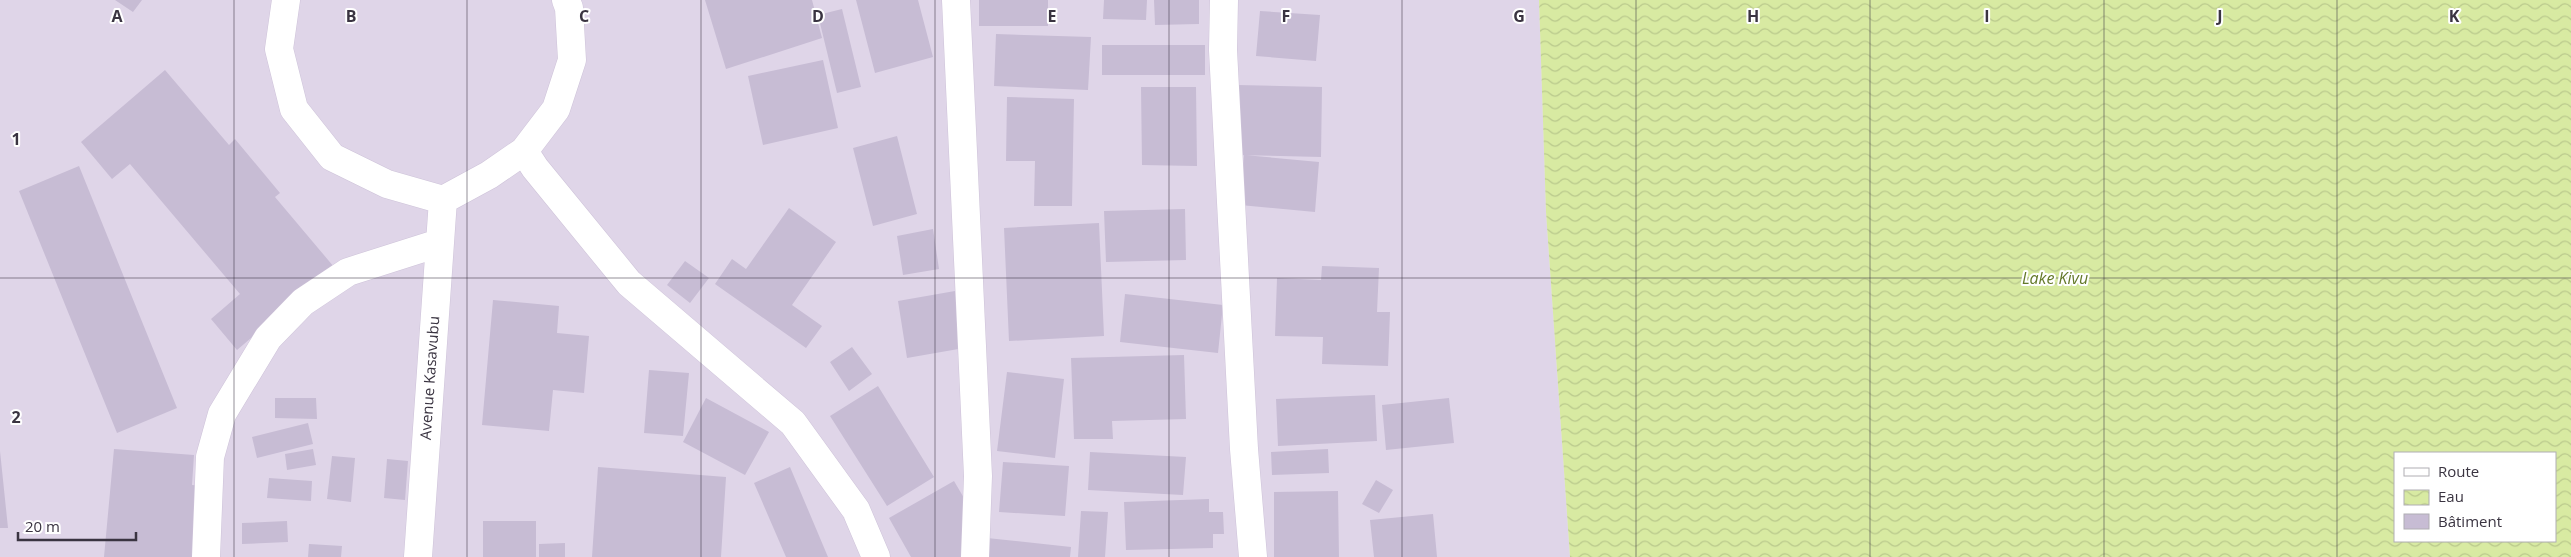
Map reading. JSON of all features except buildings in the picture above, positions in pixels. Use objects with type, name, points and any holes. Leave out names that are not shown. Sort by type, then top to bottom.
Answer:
[{"type":"street","points":[[286,0],[279,50],[294,109],[332,156],[387,184],[443,200],[489,175],[524,151],[556,109],[572,60],[569,8],[566,0]]},
{"type":"street","points":[[956,0],[978,476],[975,557]]},
{"type":"street","points":[[1224,0],[1224,80],[1244,449],[1253,557]]},
{"type":"street","points":[[524,151],[535,168],[629,283],[793,423],[856,510],[876,557]]},
{"type":"street","name":"Avenue Kasavubu","points":[[418,557],[443,200]]},
{"type":"street","points":[[206,557],[210,456],[222,414],[268,338],[304,302],[348,272],[439,243]]},
{"type":"shaded area","points":[[0,0],[1539,0],[1546,212],[1570,557],[0,557]]},
{"type":"water","name":"Lake Kivu","points":[[1539,0],[2571,0],[2571,557],[1570,557],[1546,212]]}]
